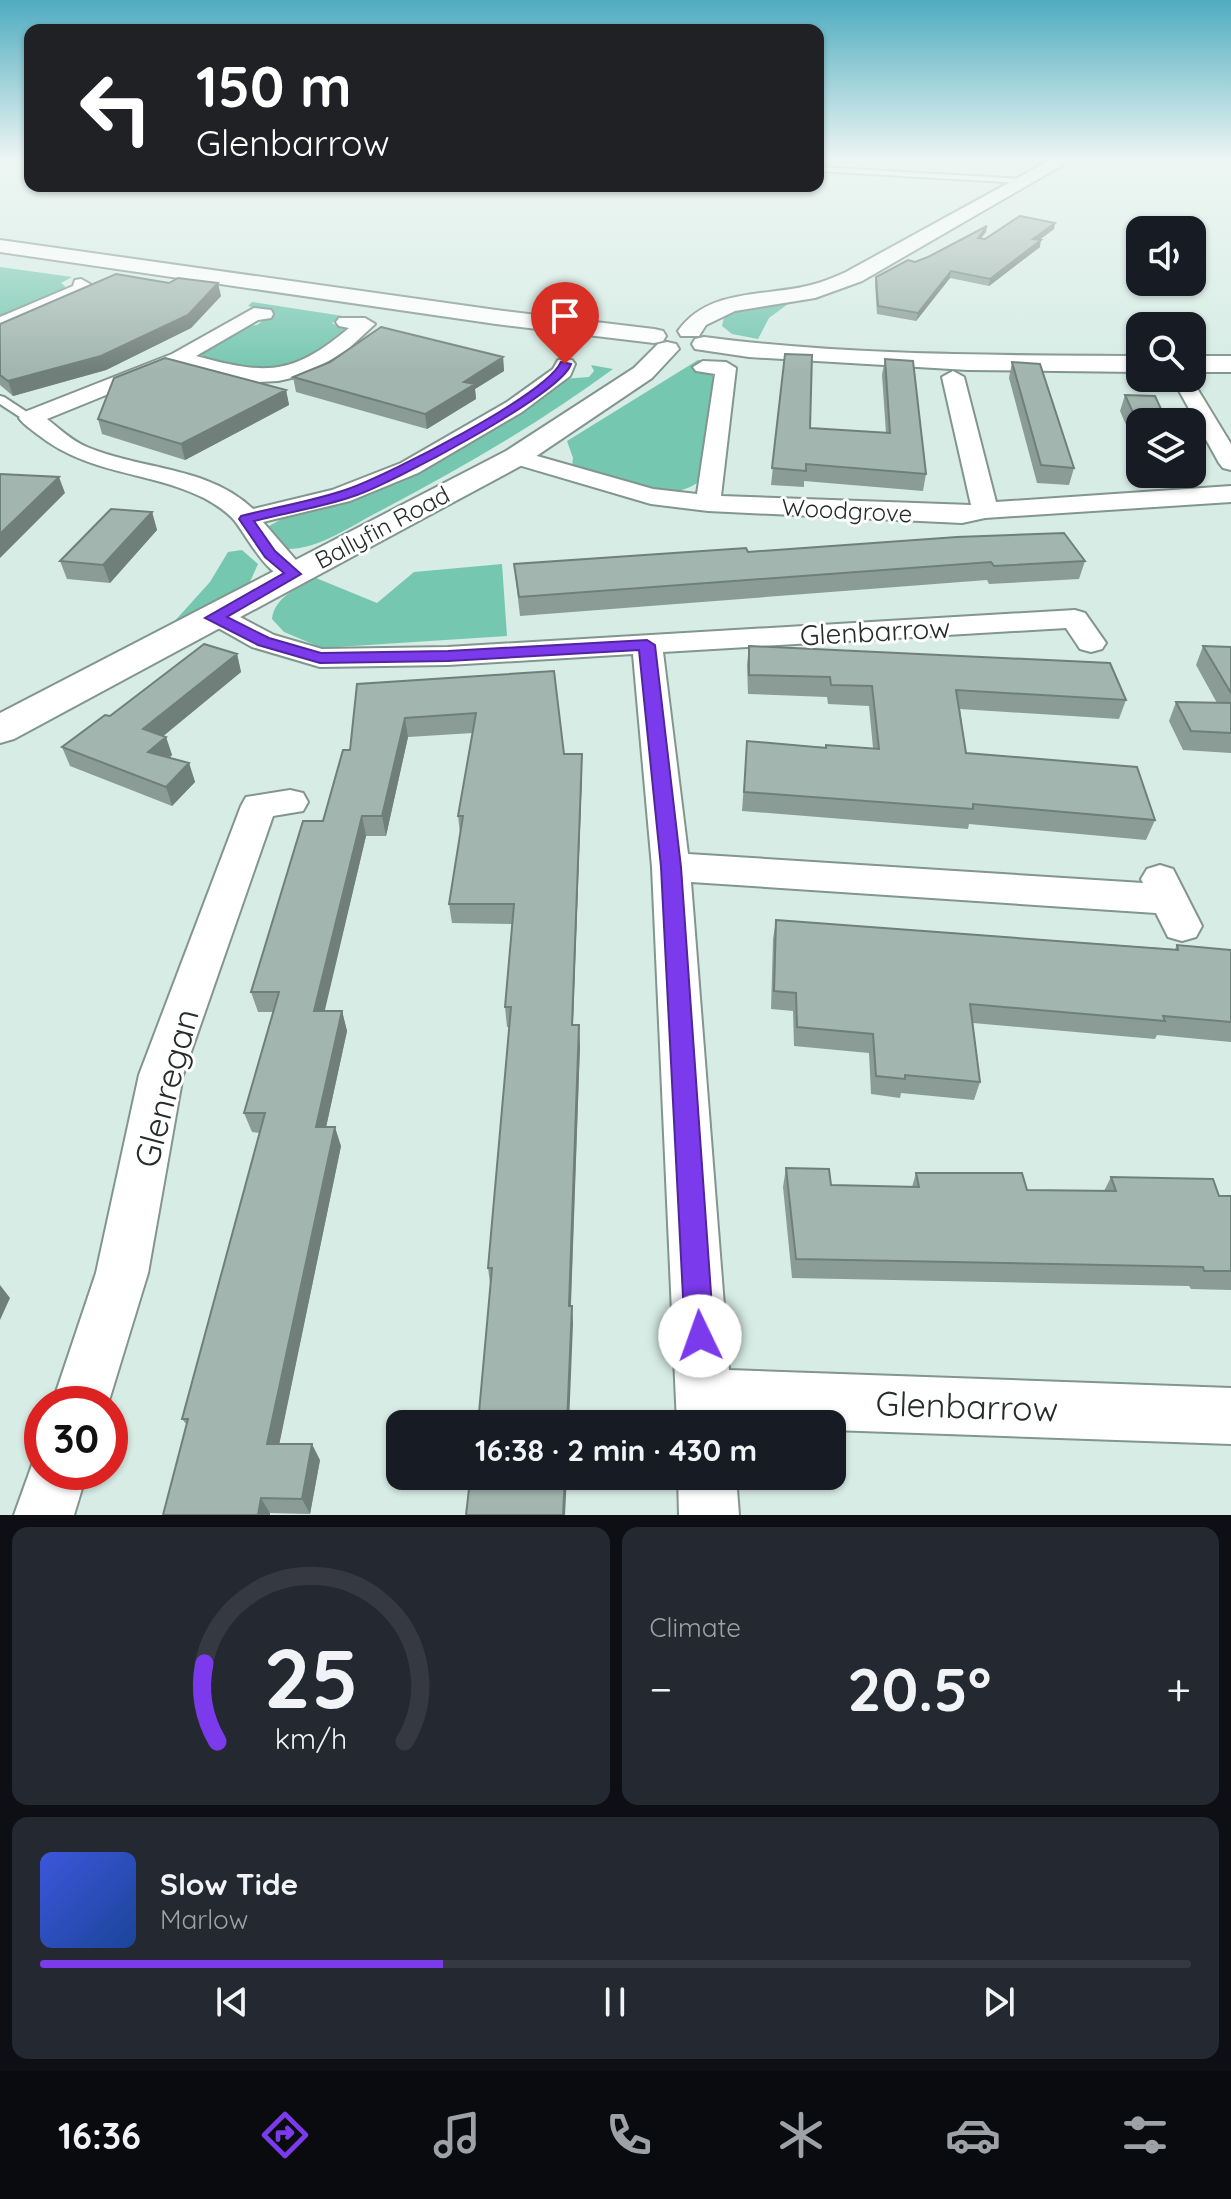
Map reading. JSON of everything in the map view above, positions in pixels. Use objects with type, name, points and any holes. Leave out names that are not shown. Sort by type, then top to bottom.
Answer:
[{"type":"street","name":"Ballyfin Road","points":[[0,730],[516,457],[683,346],[692,325],[702,317],[725,306],[813,291],[857,275],[937,230]]},
{"type":"street","points":[[0,246],[683,346],[968,362],[1126,364]]},
{"type":"street","points":[[0,324],[57,301],[83,288],[81,284]]},
{"type":"street","points":[[30,418],[179,358],[254,314],[264,314]]},
{"type":"street","points":[[179,358],[245,376],[285,375],[323,360],[365,324],[346,322]]},
{"type":"street","points":[[683,346],[726,368],[708,503]]},
{"type":"street","points":[[1206,368],[1231,364]]},
{"type":"street","points":[[246,519],[351,493],[400,472],[493,420],[570,370]]},
{"type":"street","points":[[953,377],[985,510]]},
{"type":"street","points":[[1196,392],[1231,463]]},
{"type":"street","points":[[30,418],[79,452],[206,489],[238,508],[270,554],[294,574]]},
{"type":"street","name":"Woodgrove","points":[[516,457],[651,496],[708,503],[962,515],[985,510],[1231,494]]},
{"type":"street","name":"Glenbarrow","points":[[213,618],[230,623],[263,641],[320,658],[448,656],[1075,619],[1091,643]]},
{"type":"street","name":"Glenbarrow","points":[[647,645],[671,867],[704,1410]]},
{"type":"street","name":"Glenregan","points":[[86,1386],[122,1273],[161,1075],[259,806],[290,802]]},
{"type":"street","points":[[671,867],[1170,900]]},
{"type":"street","name":"Glenbarrow","points":[[846,1412],[1231,1416]]},
{"type":"street","points":[[44,1515],[52,1490]]},
{"type":"street","points":[[708,1490],[709,1515]]},
{"type":"lane","points":[[0,399],[30,418]]},
{"type":"green space","points":[[0,267],[72,277],[61,283],[65,286],[63,292],[0,319]]},
{"type":"green space","points":[[778,301],[788,304],[769,318],[758,339],[732,334],[722,326],[724,317],[740,307]]},
{"type":"green space","points":[[252,302],[343,316],[332,323],[346,330],[301,362],[263,374],[201,358],[203,350],[240,327],[257,325],[268,317],[260,309],[248,306]]},
{"type":"green space","points":[[698,360],[704,360],[700,364],[701,372],[715,376],[717,380],[697,483],[683,490],[652,491],[618,483],[572,466],[573,458],[567,441]]},
{"type":"green space","points":[[591,365],[613,369],[498,445],[334,536],[311,545],[288,549],[282,547],[269,526],[289,515],[341,500],[563,379],[589,377],[594,371]]},
{"type":"green space","points":[[242,550],[258,564],[249,584],[172,624],[210,582],[228,552]]},
{"type":"green space","points":[[502,564],[507,636],[322,648],[284,632],[272,619],[282,599],[316,578],[377,603],[414,572]]},
{"type":"building","points":[[980,230],[984,230],[978,238],[985,239],[999,230],[1046,230],[1033,239],[1041,240],[990,279],[951,271],[918,313],[878,306],[876,277],[908,260],[915,262],[928,257]]},
{"type":"building","points":[[116,274],[169,283],[178,278],[218,283],[188,315],[101,356],[8,381],[0,375],[0,324]]},
{"type":"building","points":[[381,327],[503,357],[464,382],[475,384],[425,414],[293,377],[330,362]]},
{"type":"building","points":[[785,354],[812,355],[810,428],[890,433],[885,359],[913,361],[926,474],[806,464],[806,471],[772,468]]},
{"type":"building","points":[[165,358],[286,390],[181,444],[98,419],[114,378]]},
{"type":"building","points":[[1012,362],[1040,364],[1074,468],[1041,465]]},
{"type":"building","points":[[1125,395],[1155,396],[1161,408],[1131,408]]},
{"type":"building","points":[[0,474],[59,477],[0,534]]},
{"type":"building","points":[[111,509],[152,512],[103,565],[60,561]]},
{"type":"building","points":[[1064,533],[1085,561],[994,566],[991,562],[519,597],[514,564],[746,548],[748,552],[957,537]]},
{"type":"building","points":[[204,644],[237,654],[143,729],[166,737],[148,752],[189,763],[166,787],[62,747],[105,715],[110,716]]},
{"type":"building","points":[[749,646],[1110,663],[1126,700],[956,690],[966,753],[1137,767],[1155,820],[973,804],[973,809],[744,792],[747,741],[879,749],[872,686],[831,685],[830,677],[749,675]]},
{"type":"building","points":[[1203,646],[1231,647],[1231,693]]},
{"type":"building","points":[[554,671],[564,754],[582,754],[572,1025],[579,1025],[568,1410],[479,1410],[492,1268],[488,1268],[511,1007],[505,1007],[514,904],[449,904],[463,816],[458,816],[476,713],[405,718],[382,816],[362,816],[314,1011],[342,1011],[316,1127],[335,1127],[267,1444],[312,1444],[302,1499],[261,1498],[258,1515],[163,1515],[188,1419],[182,1419],[265,1113],[244,1113],[279,992],[251,992],[303,821],[323,821],[343,750],[350,750],[357,684]]},
{"type":"building","points":[[1176,702],[1231,703],[1231,733],[1191,731]]},
{"type":"building","points":[[776,920],[1178,950],[1177,945],[1231,950],[1231,1022],[1163,1016],[1165,1021],[970,1004],[980,1082],[905,1075],[905,1079],[876,1076],[873,1034],[797,1027],[796,993],[774,991]]},
{"type":"building","points":[[786,1168],[829,1169],[831,1185],[919,1187],[916,1173],[1022,1173],[1027,1190],[1116,1191],[1111,1177],[1213,1179],[1219,1196],[1231,1196],[1231,1271],[1204,1271],[1203,1267],[796,1259]]},
{"type":"building","points":[[469,1490],[564,1490],[563,1515],[466,1515]]},
{"type":"route","points":[[565,364],[563,372],[519,404],[400,472],[351,493],[246,519],[270,554],[294,574],[213,618],[230,623],[263,641],[320,658],[448,656],[647,645],[671,867],[700,1336]]}]
